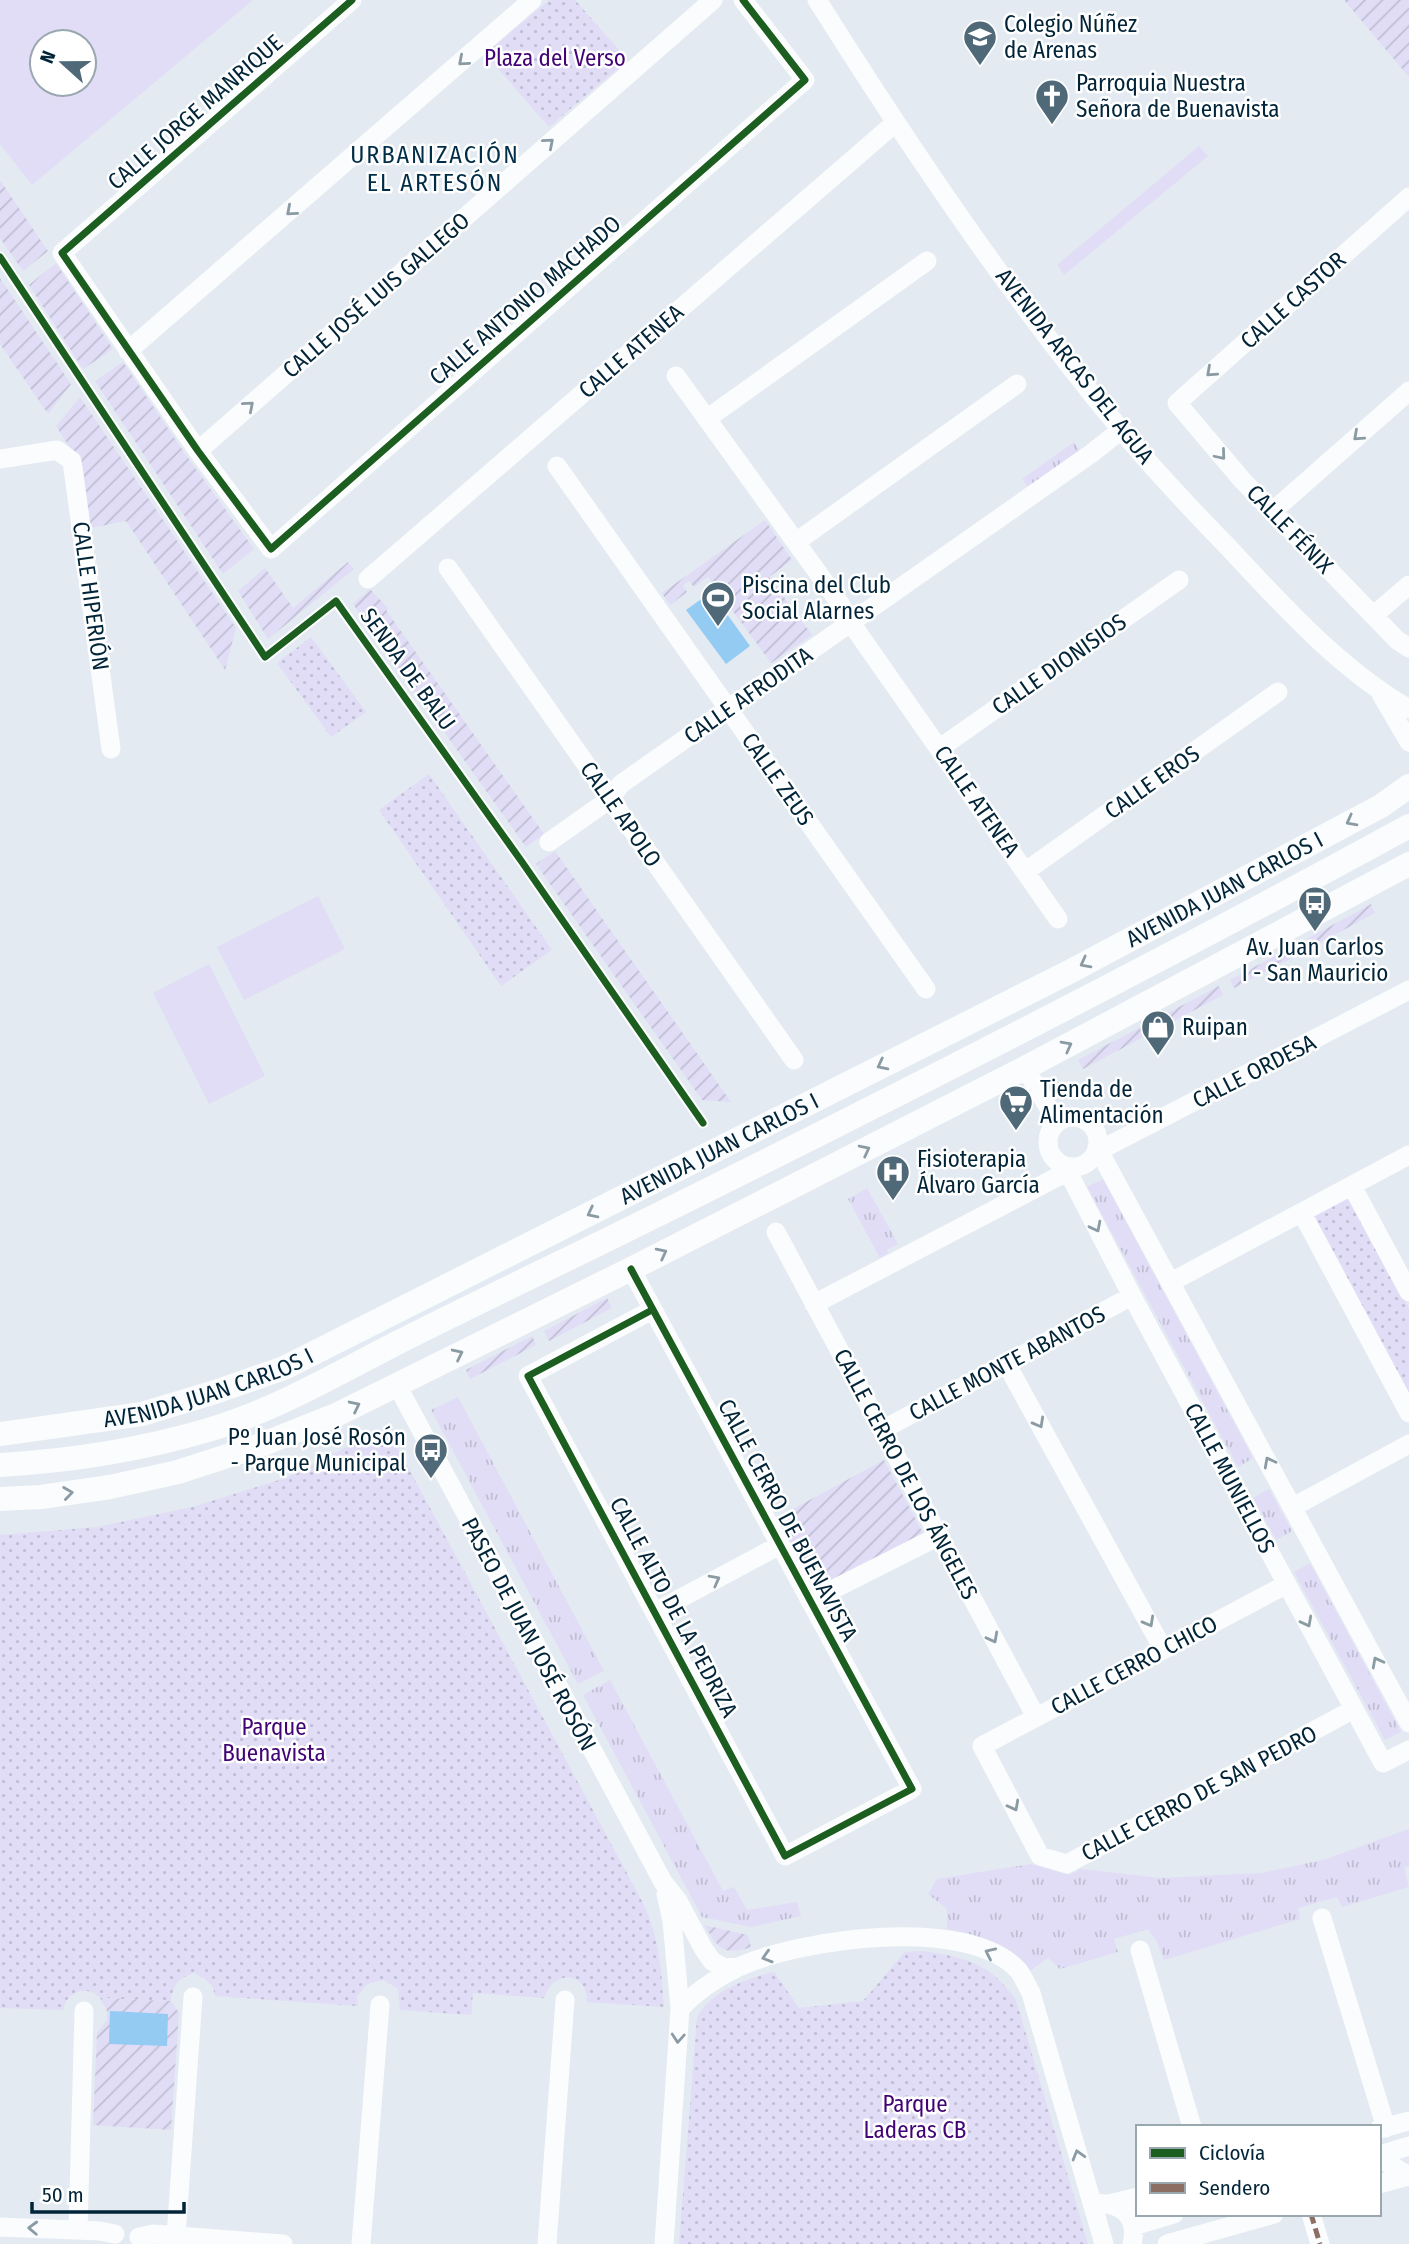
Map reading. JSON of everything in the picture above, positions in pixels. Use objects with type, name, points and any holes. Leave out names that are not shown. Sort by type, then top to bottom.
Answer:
[{"type":"main road","name":"AVENIDA JUAN CARLOS I","points":[[0,1434],[142,1414],[285,1368],[1071,971],[1381,806],[1409,786]]},
{"type":"main road","name":"AVENIDA JUAN CARLOS I","points":[[0,1465],[109,1453],[165,1441],[211,1429],[295,1397],[1083,998],[1409,826]]},
{"type":"main road","points":[[0,1499],[41,1497],[110,1487],[178,1472],[258,1446],[316,1423],[631,1269],[1025,1068],[1409,864]]},
{"type":"street","name":"CALLE JORGE MANRIQUE","points":[[128,351],[62,253],[352,0]]},
{"type":"street","points":[[198,451],[128,351],[532,0]]},
{"type":"street","name":"CALLE JOSÉ LUIS GALLEGO","points":[[198,451],[713,0]]},
{"type":"street","name":"CALLE ANTONIO MACHADO","points":[[198,451],[271,549],[805,80],[743,0]]},
{"type":"street","name":"AVENIDA ARCAS DEL AGUA","points":[[817,0],[895,123],[1024,307],[1121,430],[1247,568],[1323,643],[1381,693],[1409,709]]},
{"type":"street","name":"CALLE ATENEA","points":[[368,579],[895,123]]},
{"type":"street","name":"CALLE CASTOR","points":[[1177,403],[1409,197]]},
{"type":"street","points":[[708,418],[928,261]]},
{"type":"street","name":"CALLE ATENEA","points":[[676,376],[839,603],[1058,919]]},
{"type":"street","points":[[796,542],[1017,384]]},
{"type":"street","points":[[1273,511],[1409,391]]},
{"type":"street","name":"CALLE FÉNIX","points":[[1177,403],[1243,481],[1397,640],[1409,648]]},
{"type":"street","name":"CALLE AFRODITA","points":[[550,842],[610,799],[621,784],[851,624],[1121,430]]},
{"type":"street","name":"CALLE HIPERIÓN","points":[[0,460],[57,450],[72,461],[111,749]]},
{"type":"street","name":"CALLE ZEUS","points":[[557,466],[926,989]]},
{"type":"street","name":"CALLE APOLO","points":[[448,568],[794,1060]]},
{"type":"street","name":"CALLE DIONISIOS","points":[[940,748],[1179,580]]},
{"type":"street","points":[[1374,615],[1409,584]]},
{"type":"street","name":"CALLE EROS","points":[[1026,871],[1278,692]]},
{"type":"street","name":"AVENIDA ARCAS DEL AGUA","points":[[1381,693],[1409,742]]},
{"type":"street","name":"CALLE ORDESA","points":[[1098,1145],[1108,1146],[1409,990]]},
{"type":"street","points":[[1025,1068],[1058,1122]]},
{"type":"street","points":[[1075,1117],[1087,1121],[1096,1133],[1098,1145],[1092,1159],[1084,1165],[1065,1166],[1055,1161],[1048,1147],[1048,1136],[1058,1122],[1075,1117]]},
{"type":"street","name":"CALLE MUNIELLOS","points":[[1098,1145],[1409,1723]]},
{"type":"street","points":[[1171,1282],[1409,1155]]},
{"type":"street","points":[[814,1304],[1061,1175],[1065,1166]]},
{"type":"street","name":"CALLE MUNIELLOS","points":[[1065,1166],[1383,1763],[1409,1750]]},
{"type":"street","points":[[1352,1186],[1409,1292]]},
{"type":"street","points":[[1302,1213],[1409,1413]]},
{"type":"street","name":"CALLE CERRO DE LOS ÁNGELES","points":[[776,1232],[1035,1717]]},
{"type":"street","name":"CALLE CERRO DE BUENAVISTA","points":[[631,1269],[912,1789],[785,1856]]},
{"type":"street","name":"CALLE MONTE ABANTOS","points":[[882,1430],[1132,1296]]},
{"type":"street","name":"CALLE ALTO DE LA PEDRIZA","points":[[652,1310],[528,1376],[785,1856]]},
{"type":"street","points":[[1006,1363],[1163,1649]]},
{"type":"street","name":"PASEO DE JUAN JOSÉ ROSÓN","points":[[397,1385],[663,1882],[678,1901],[712,1961],[724,1968],[739,1967]]},
{"type":"street","points":[[1293,1507],[1409,1444]]},
{"type":"street","points":[[810,1601],[939,1536]]},
{"type":"street","points":[[655,1612],[780,1545]]},
{"type":"street","name":"CALLE CERRO CHICO","points":[[982,1746],[1287,1584]]},
{"type":"street","name":"CALLE CERRO DE SAN PEDRO","points":[[982,1746],[1040,1856],[1067,1864],[1354,1709]]},
{"type":"street","name":"PASEO DE JUAN JOSÉ ROSÓN","points":[[663,1882],[672,1921],[680,2008],[664,2244]]},
{"type":"street","points":[[1322,1918],[1381,2125]]},
{"type":"street","points":[[680,2008],[695,1992],[739,1967],[786,1951],[822,1943],[892,1937],[941,1938],[960,1942],[1001,1958],[1018,1970],[1031,1993],[1100,2204],[1104,2244]]},
{"type":"street","points":[[1140,1950],[1191,2125]]},
{"type":"street","points":[[176,2236],[193,1997]]},
{"type":"street","points":[[547,2244],[565,2000]]},
{"type":"street","points":[[361,2244],[380,2005]]},
{"type":"street","points":[[78,2230],[83,2011]]},
{"type":"street","points":[[1382,2129],[1409,2121]]},
{"type":"street","points":[[1381,2156],[1409,2146]]},
{"type":"street","points":[[1381,2158],[1409,2176]]},
{"type":"street","points":[[1381,2183],[1409,2176]]},
{"type":"street","points":[[1100,2204],[1136,2197]]},
{"type":"street","points":[[1100,2204],[1124,2211],[1133,2221],[1133,2235],[1170,2216]]},
{"type":"street","points":[[1167,2244],[1267,2216]]},
{"type":"street","points":[[1312,2216],[1320,2244]]},
{"type":"street","points":[[0,2227],[100,2231],[110,2239],[127,2232],[142,2240],[153,2234],[283,2244]]},
{"type":"green space","points":[[0,0],[253,0],[32,185],[0,144]]},
{"type":"green space","name":"Plaza del Verso","points":[[549,0],[575,0],[628,60],[549,127],[485,54]]},
{"type":"green space","points":[[1344,0],[1409,0],[1409,77]]},
{"type":"green space","points":[[1199,146],[1208,156],[1064,275],[1057,265]]},
{"type":"green space","points":[[0,180],[48,251],[23,271],[0,238]]},
{"type":"green space","points":[[56,263],[113,349],[83,369],[29,285]]},
{"type":"green space","points":[[0,278],[71,384],[48,414],[0,344]]},
{"type":"green space","points":[[123,362],[254,549],[223,574],[95,381]]},
{"type":"green space","points":[[80,397],[236,628],[225,670],[126,521],[91,528],[83,468],[56,426]]},
{"type":"green space","points":[[1074,442],[1080,451],[1028,487],[1022,479]]},
{"type":"green space","points":[[765,520],[792,560],[769,577],[812,635],[771,663],[708,577],[694,587],[689,581],[683,586],[687,592],[670,605],[662,593]]},
{"type":"green space","points":[[348,562],[354,569],[268,639],[238,591],[265,568],[293,608]]},
{"type":"green space","points":[[370,589],[388,608],[386,610],[544,834],[526,847],[353,604]]},
{"type":"green space","points":[[311,637],[366,712],[331,737],[277,663]]},
{"type":"green space","points":[[429,774],[552,950],[501,986],[379,810]]},
{"type":"green space","points":[[555,851],[731,1102],[702,1100],[536,864]]},
{"type":"green space","points":[[318,896],[345,949],[244,1000],[217,947]]},
{"type":"green space","points":[[1371,904],[1375,913],[1312,947],[1307,939]]},
{"type":"green space","points":[[1295,945],[1300,954],[1234,988],[1230,980]]},
{"type":"green space","points":[[209,964],[265,1076],[209,1104],[153,993]]},
{"type":"green space","points":[[1219,986],[1223,995],[1083,1069],[1078,1060]]},
{"type":"green space","points":[[1103,1179],[1253,1458],[1238,1467],[1087,1187]]},
{"type":"green space","points":[[867,1188],[898,1244],[880,1258],[848,1199]]},
{"type":"green space","points":[[1350,1198],[1409,1308],[1409,1396],[1313,1217]]},
{"type":"green space","points":[[607,1298],[612,1308],[549,1341],[544,1331]]},
{"type":"green space","points":[[532,1336],[536,1345],[470,1379],[466,1370]]},
{"type":"green space","points":[[458,1397],[604,1671],[578,1684],[431,1410]]},
{"type":"green space","name":"Parque Buenavista","points":[[388,1430],[643,1903],[656,1942],[664,2007],[587,2002],[582,1984],[569,1978],[555,1982],[548,1988],[544,1998],[473,1993],[471,2015],[400,2010],[398,1989],[384,1980],[367,1984],[357,1997],[358,2006],[215,1996],[208,1982],[194,1973],[178,1982],[171,2001],[100,1998],[89,1991],[83,1991],[68,1999],[63,2010],[0,2008],[0,1535],[97,1527],[192,1507],[286,1478],[356,1442]]},
{"type":"green space","points":[[884,1460],[923,1533],[815,1590],[778,1517]]},
{"type":"green space","points":[[1269,1489],[1292,1531],[1276,1540],[1253,1498]]},
{"type":"green space","points":[[1310,1563],[1401,1732],[1385,1740],[1294,1572]]},
{"type":"green space","points":[[610,1680],[723,1891],[734,1887],[747,1910],[797,1902],[801,1916],[751,1927],[702,1917],[583,1695]]},
{"type":"green space","points":[[1409,1829],[1409,1866],[1404,1868],[1409,1887],[1342,1907],[1337,1897],[1298,1908],[1300,1919],[1164,1960],[1148,1929],[1114,1939],[1118,1952],[1060,1969],[1048,1958],[1030,1971],[1014,1954],[993,1942],[947,1929],[947,1909],[928,1894],[937,1879],[1031,1864],[1069,1875],[1081,1869],[1161,1878],[1261,1873],[1323,1860]]},
{"type":"green space","points":[[704,1925],[748,1935],[751,1947],[734,1951],[723,1948]]},
{"type":"green space","name":"Parque Laderas CB","points":[[922,1951],[964,1959],[975,1964],[996,1978],[1016,2000],[1088,2244],[679,2244],[697,2018],[703,2009],[720,1993],[752,1978],[774,1972],[799,2008],[863,2001],[905,1952]]},
{"type":"green space","points":[[100,1998],[171,2001],[179,2013],[171,2130],[93,2125],[97,2033],[107,2020],[107,2011]]},
{"type":"water","name":"Piscina del Club Social Alarnes","points":[[711,592],[750,646],[726,664],[686,610]]},
{"type":"water","points":[[110,2011],[168,2014],[167,2046],[109,2044]]},
{"type":"marked path","points":[[1312,2216],[1320,2244]]},
{"type":"cycle path","points":[[352,0],[62,253],[198,451],[271,549],[805,80],[743,0]]},
{"type":"cycle path","name":"SENDA DE BALU","points":[[0,257],[265,657],[336,601],[703,1123]]},
{"type":"cycle path","points":[[631,1269],[912,1789],[785,1856],[528,1376],[652,1310]]},
{"type":"place","name":"Colegio Núñez de Arenas","points":[[980,67]]},
{"type":"place","name":"Parroquia Nuestra Señora de Buenavista","points":[[1052,126]]},
{"type":"place","name":"Piscina del Club Social Alarnes","points":[[718,628]]},
{"type":"place","name":"Av. Juan Carlos I - San Mauricio","points":[[1315,933]]},
{"type":"place","name":"Ruipan","points":[[1158,1057]]},
{"type":"place","name":"Tienda de Alimentación","points":[[1016,1132]]},
{"type":"place","name":"Fisioterapia Álvaro García","points":[[893,1202]]},
{"type":"place","name":"Pº Juan José Rosón - Parque Municipal","points":[[431,1480]]},
{"type":"district","name":"URBANIZACIÓN EL ARTESÓN","points":[[435,169]]}]
